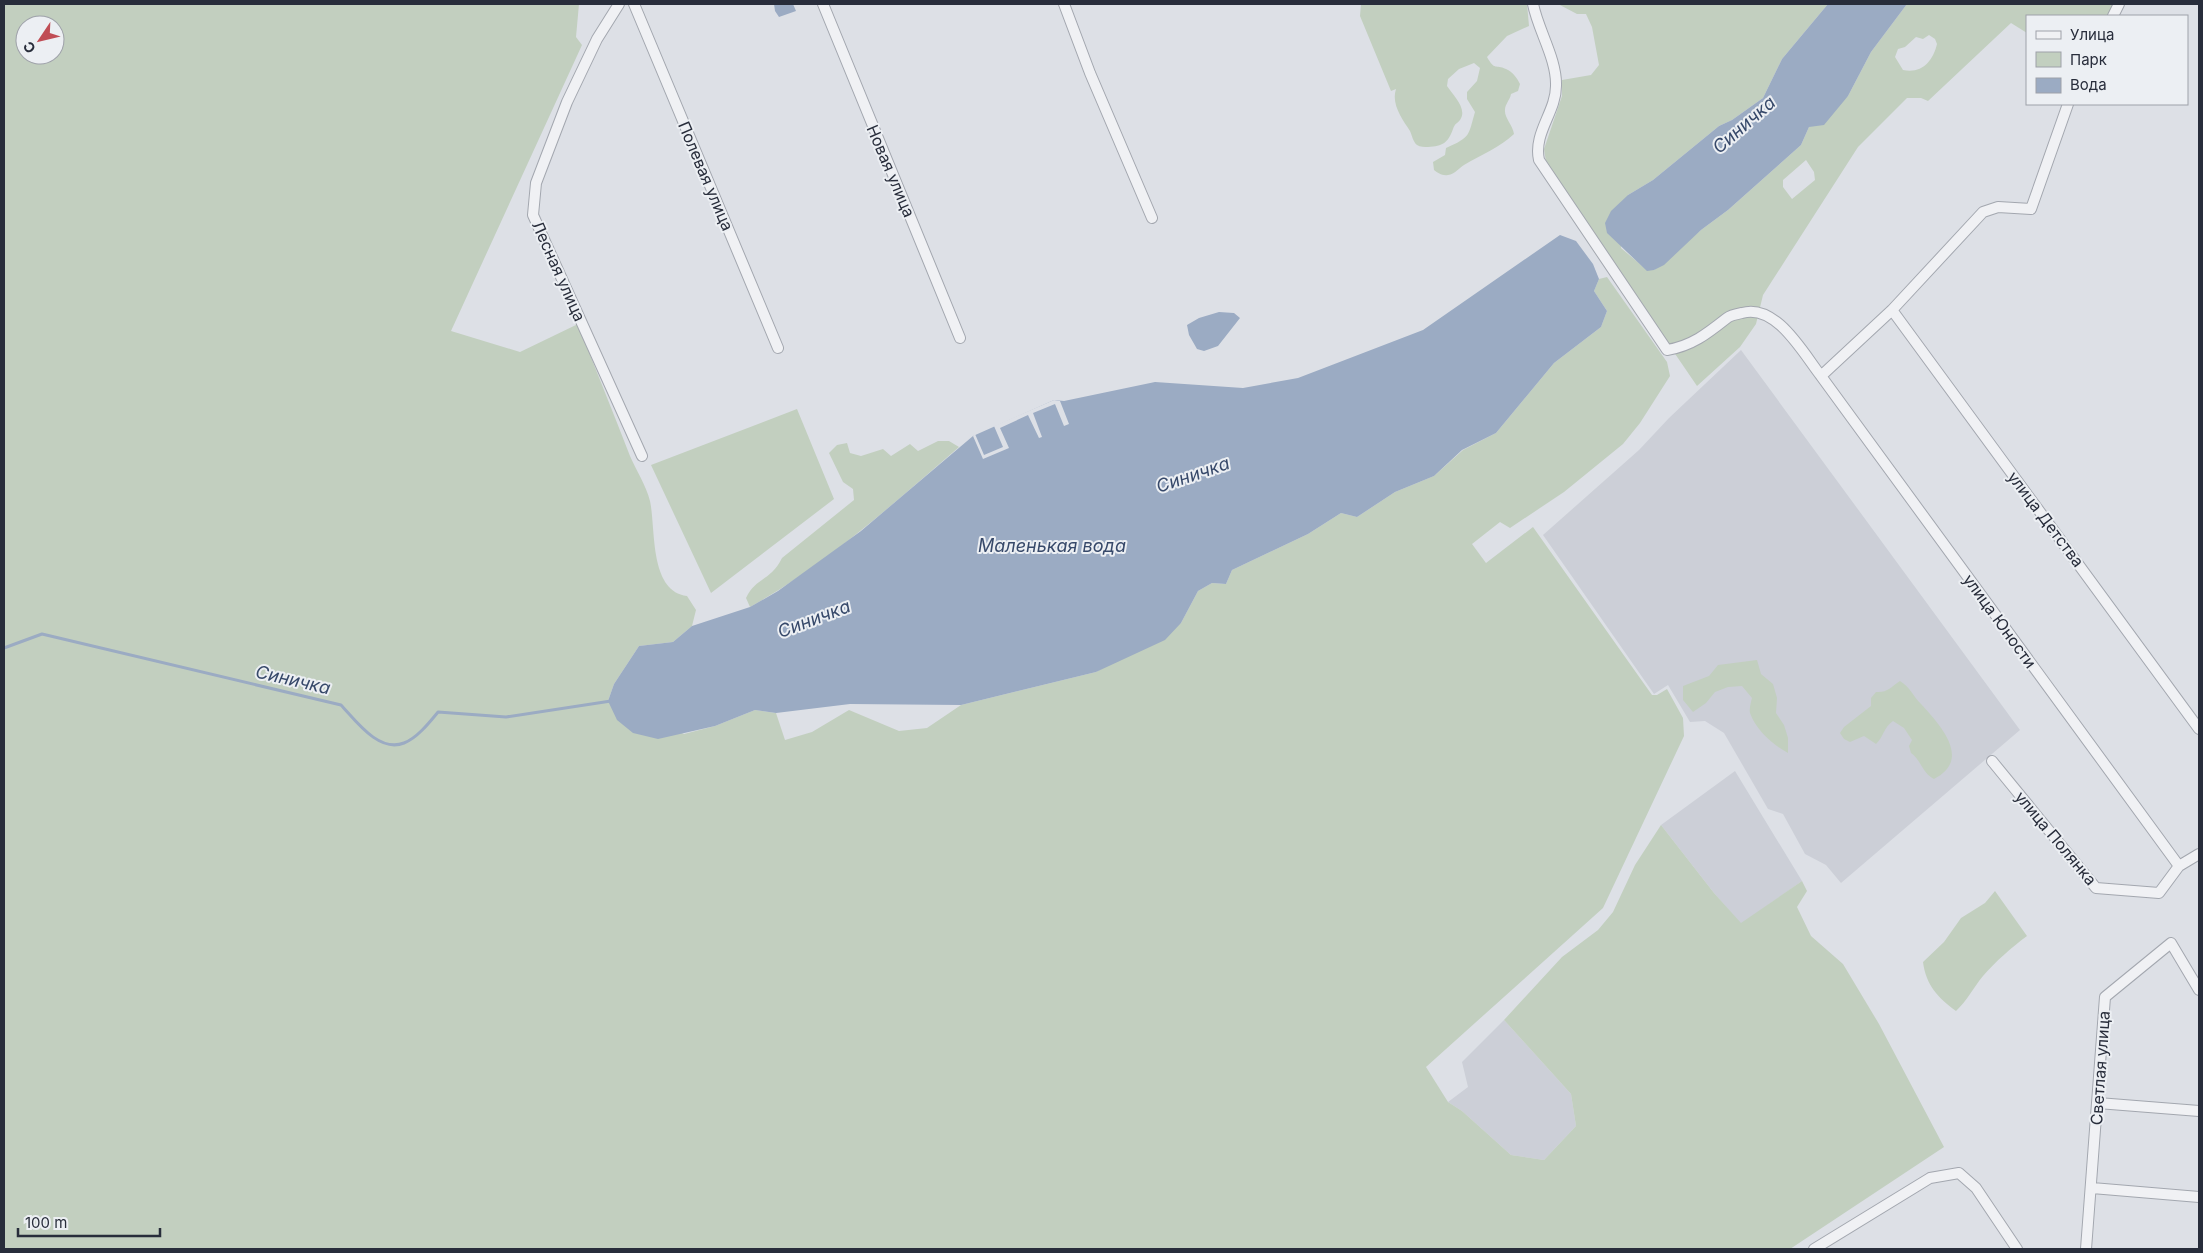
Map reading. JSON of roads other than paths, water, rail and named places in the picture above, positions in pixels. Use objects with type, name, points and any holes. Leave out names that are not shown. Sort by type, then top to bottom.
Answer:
[{"type":"street","name":"Лесная улица","points":[[619,4],[597,39],[567,102],[536,183],[533,215],[642,456]]},
{"type":"street","name":"Полевая улица","points":[[634,4],[778,348]]},
{"type":"street","name":"Новая улица","points":[[824,4],[960,338]]},
{"type":"street","points":[[1064,4],[1090,73],[1152,218]]},
{"type":"street","name":"улица Юности","points":[[1533,4],[1540,32],[1554,67],[1556,85],[1553,103],[1538,141],[1536,150],[1539,160],[1667,350],[1681,348],[1696,341],[1713,331],[1730,316],[1757,311],[1777,321],[1821,376],[2179,866]]},
{"type":"street","points":[[1821,376],[1892,310],[1983,212],[1998,207],[2030,209],[2068,105]]},
{"type":"street","name":"улица Детства","points":[[1892,310],[2199,729]]},
{"type":"street","name":"улица Полянка","points":[[1992,761],[2096,888],[2159,893],[2179,866]]},
{"type":"street","points":[[2179,866],[2199,854]]},
{"type":"street","name":"Светлая улица","points":[[2086,1248],[2105,997],[2171,943],[2199,990]]},
{"type":"street","points":[[2098,1103],[2199,1111]]},
{"type":"street","points":[[1814,1249],[1930,1178],[1959,1173],[1976,1188],[2016,1249]]},
{"type":"street","points":[[2092,1188],[2199,1197]]},
{"type":"water","points":[[774,4],[793,4],[796,11],[779,17],[775,11]]},
{"type":"water","points":[[1828,4],[1907,4],[1871,52],[1848,96],[1824,125],[1809,127],[1801,145],[1728,210],[1701,230],[1664,265],[1647,271],[1607,233],[1605,223],[1611,211],[1628,195],[1653,180],[1719,126],[1732,120],[1763,98],[1782,59]]},
{"type":"water","name":"Маленькая вода","points":[[1560,235],[1576,241],[1593,264],[1599,279],[1594,291],[1607,311],[1601,327],[1554,363],[1496,433],[1462,450],[1434,476],[1395,492],[1357,517],[1341,513],[1308,534],[1232,570],[1226,584],[1212,583],[1198,591],[1181,623],[1165,640],[1096,672],[961,705],[850,704],[776,713],[755,710],[715,726],[658,739],[633,733],[617,720],[608,701],[614,684],[639,646],[673,642],[692,626],[750,607],[778,591],[861,531],[973,436],[1054,400],[1064,401],[1155,382],[1243,388],[1298,378],[1423,330]]},
{"type":"water","points":[[1219,312],[1234,313],[1240,318],[1218,346],[1204,351],[1197,349],[1189,335],[1187,325],[1199,318]]},
{"type":"waterway","name":"Синичка","points":[[4,648],[42,634],[341,705],[361,727],[377,740],[395,745],[414,738],[438,712],[506,717],[611,701]]}]
